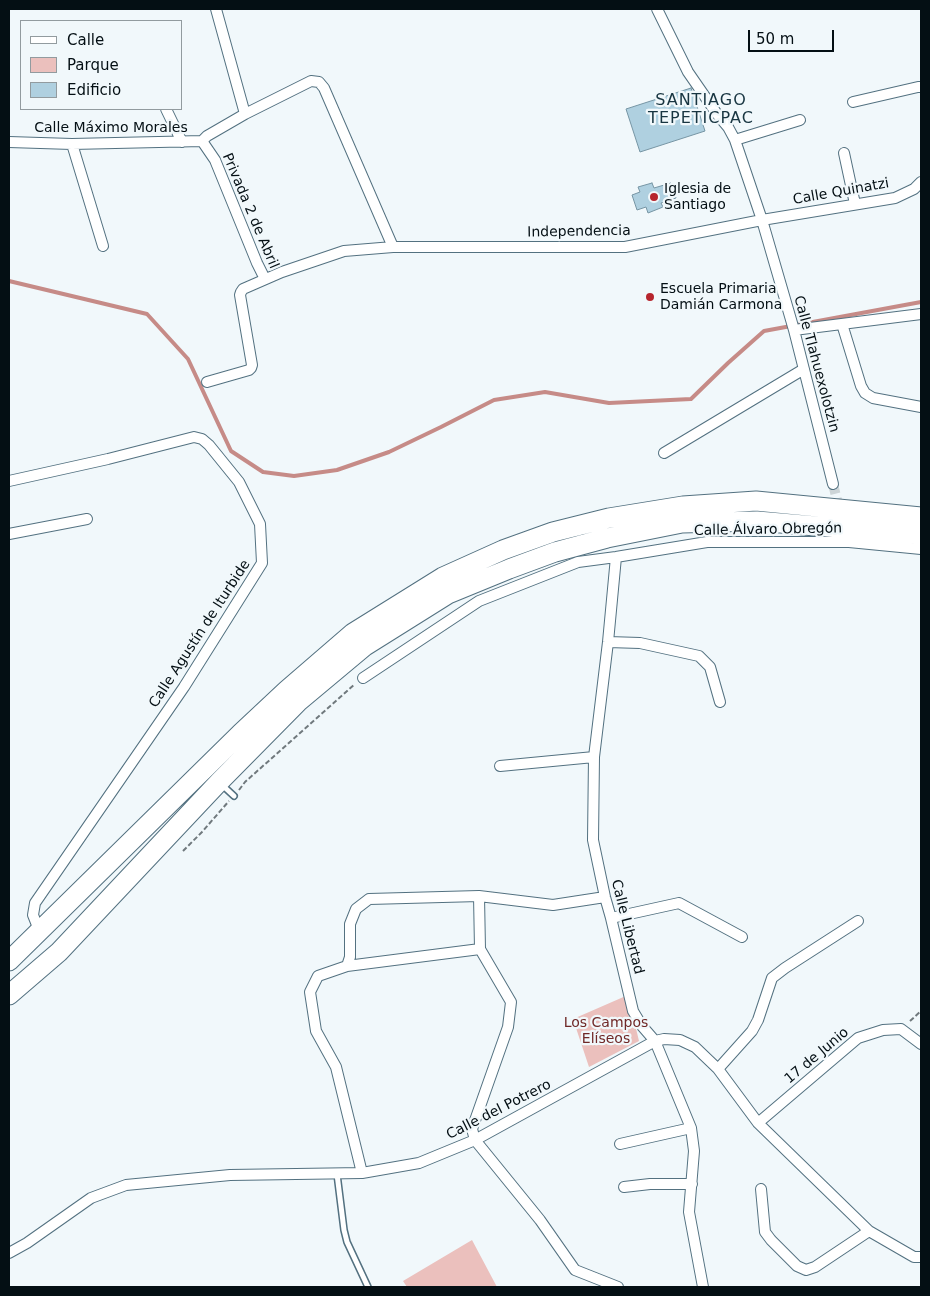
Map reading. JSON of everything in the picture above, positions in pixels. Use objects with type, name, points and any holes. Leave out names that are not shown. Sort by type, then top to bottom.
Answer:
[{"type":"highway","points":[[9,961],[287,690],[353,632],[443,578],[503,550],[553,532],[609,518],[682,506],[756,501],[921,517]]},
{"type":"highway","points":[[9,995],[59,952],[219,782],[298,702],[364,646],[448,594],[555,552],[607,538],[682,523],[757,521],[921,535]]},
{"type":"street","points":[[216,9],[246,114]]},
{"type":"street","name":"Calle Tlahuexolotzin","points":[[658,9],[688,72],[728,127],[735,140],[762,220],[794,330],[833,484]]},
{"type":"street","name":"Calle Máximo Morales","points":[[9,142],[72,144],[202,141],[207,136],[246,114],[311,81],[319,82],[324,88],[394,248]]},
{"type":"street","points":[[853,102],[921,87]]},
{"type":"street","points":[[166,110],[182,142]]},
{"type":"street","points":[[735,140],[800,120]]},
{"type":"street","name":"Privada 2 de Abril","points":[[202,141],[214,160],[265,280],[243,289],[240,295],[251,368],[207,382]]},
{"type":"street","points":[[72,144],[103,246]]},
{"type":"street","points":[[844,153],[855,204]]},
{"type":"street","name":"Calle Quinatzi","points":[[762,220],[894,198],[914,189],[921,182]]},
{"type":"street","name":"Independencia","points":[[265,280],[282,272],[344,251],[394,248],[625,247],[762,220]]},
{"type":"street","points":[[794,330],[921,314]]},
{"type":"street","points":[[842,324],[861,386],[865,393],[873,398],[921,408]]},
{"type":"street","points":[[664,452],[804,369]]},
{"type":"street","name":"Calle Agustín de Iturbide","points":[[9,481],[108,459],[194,437],[202,439],[209,445],[239,482],[260,524],[262,563],[184,687],[35,903],[33,914],[39,930]]},
{"type":"street","points":[[9,534],[87,519]]},
{"type":"street","name":"Calle Álvaro Obregón","points":[[363,678],[479,601],[578,562],[707,542],[848,540],[921,549]]},
{"type":"street","name":"Calle Libertad","points":[[616,557],[594,757],[593,840],[605,898],[633,1011],[655,1041],[691,1128],[694,1151],[689,1212],[703,1287]]},
{"type":"street","points":[[608,642],[640,642],[699,656],[710,667],[720,702]]},
{"type":"street","points":[[500,766],[594,757]]},
{"type":"street","points":[[479,896],[480,949],[511,1002],[508,1027],[472,1129],[476,1140],[540,1220],[576,1270],[618,1287]]},
{"type":"street","points":[[347,966],[350,957],[350,924],[356,909],[369,899],[479,896],[553,904],[605,898]]},
{"type":"street","points":[[611,918],[679,903],[742,937]]},
{"type":"street","points":[[718,1068],[752,1031],[758,1020],[772,978],[784,968],[858,921]]},
{"type":"street","points":[[362,1173],[336,1067],[316,1031],[310,992],[318,976],[347,966],[480,949]]},
{"type":"street","points":[[901,1029],[921,1044]]},
{"type":"street","name":"17 de Junio","points":[[758,1123],[858,1038],[883,1030],[901,1029]]},
{"type":"street","name":"Calle del Potrero","points":[[9,1253],[27,1244],[91,1198],[126,1185],[230,1174],[362,1173],[419,1163],[476,1140],[655,1041],[664,1039],[680,1040],[695,1047],[718,1068],[758,1123],[869,1231],[914,1257],[921,1257]]},
{"type":"street","points":[[620,1144],[691,1128]]},
{"type":"street","points":[[624,1187],[650,1184],[692,1184]]},
{"type":"street","points":[[761,1190],[765,1232],[797,1266],[806,1270],[815,1267],[869,1231]]},
{"type":"lane","points":[[219,782],[234,796]]},
{"type":"lane","points":[[337,1174],[347,1242],[368,1287]]},
{"type":"path","points":[[183,851],[234,796],[244,782],[363,678]]},
{"type":"path","points":[[901,1029],[921,1011]]},
{"type":"green space","name":"Los Campos Elíseos","points":[[628,995],[639,1041],[589,1067],[573,1019]]},
{"type":"green space","points":[[472,1240],[497,1287],[407,1287],[403,1281]]},
{"type":"building","points":[[691,88],[705,131],[640,152],[626,109]]},
{"type":"building","name":"Iglesia de Santiago","points":[[652,183],[654,188],[671,183],[676,198],[661,203],[663,207],[648,213],[646,207],[637,210],[632,195],[640,192],[638,187]]},
{"type":"waterway","points":[[9,281],[147,314],[188,359],[231,451],[263,472],[294,476],[337,470],[389,452],[494,400],[545,392],[609,403],[691,399],[764,331],[921,302]]},
{"type":"tunnel","points":[[833,484],[840,512]]},
{"type":"place","name":"Iglesia de Santiago","points":[[654,197]]},
{"type":"place","name":"Escuela Primaria Damián Carmona","points":[[650,297]]},
{"type":"district","name":"SANTIAGO TEPETICPAC","points":[[701,110]]}]
